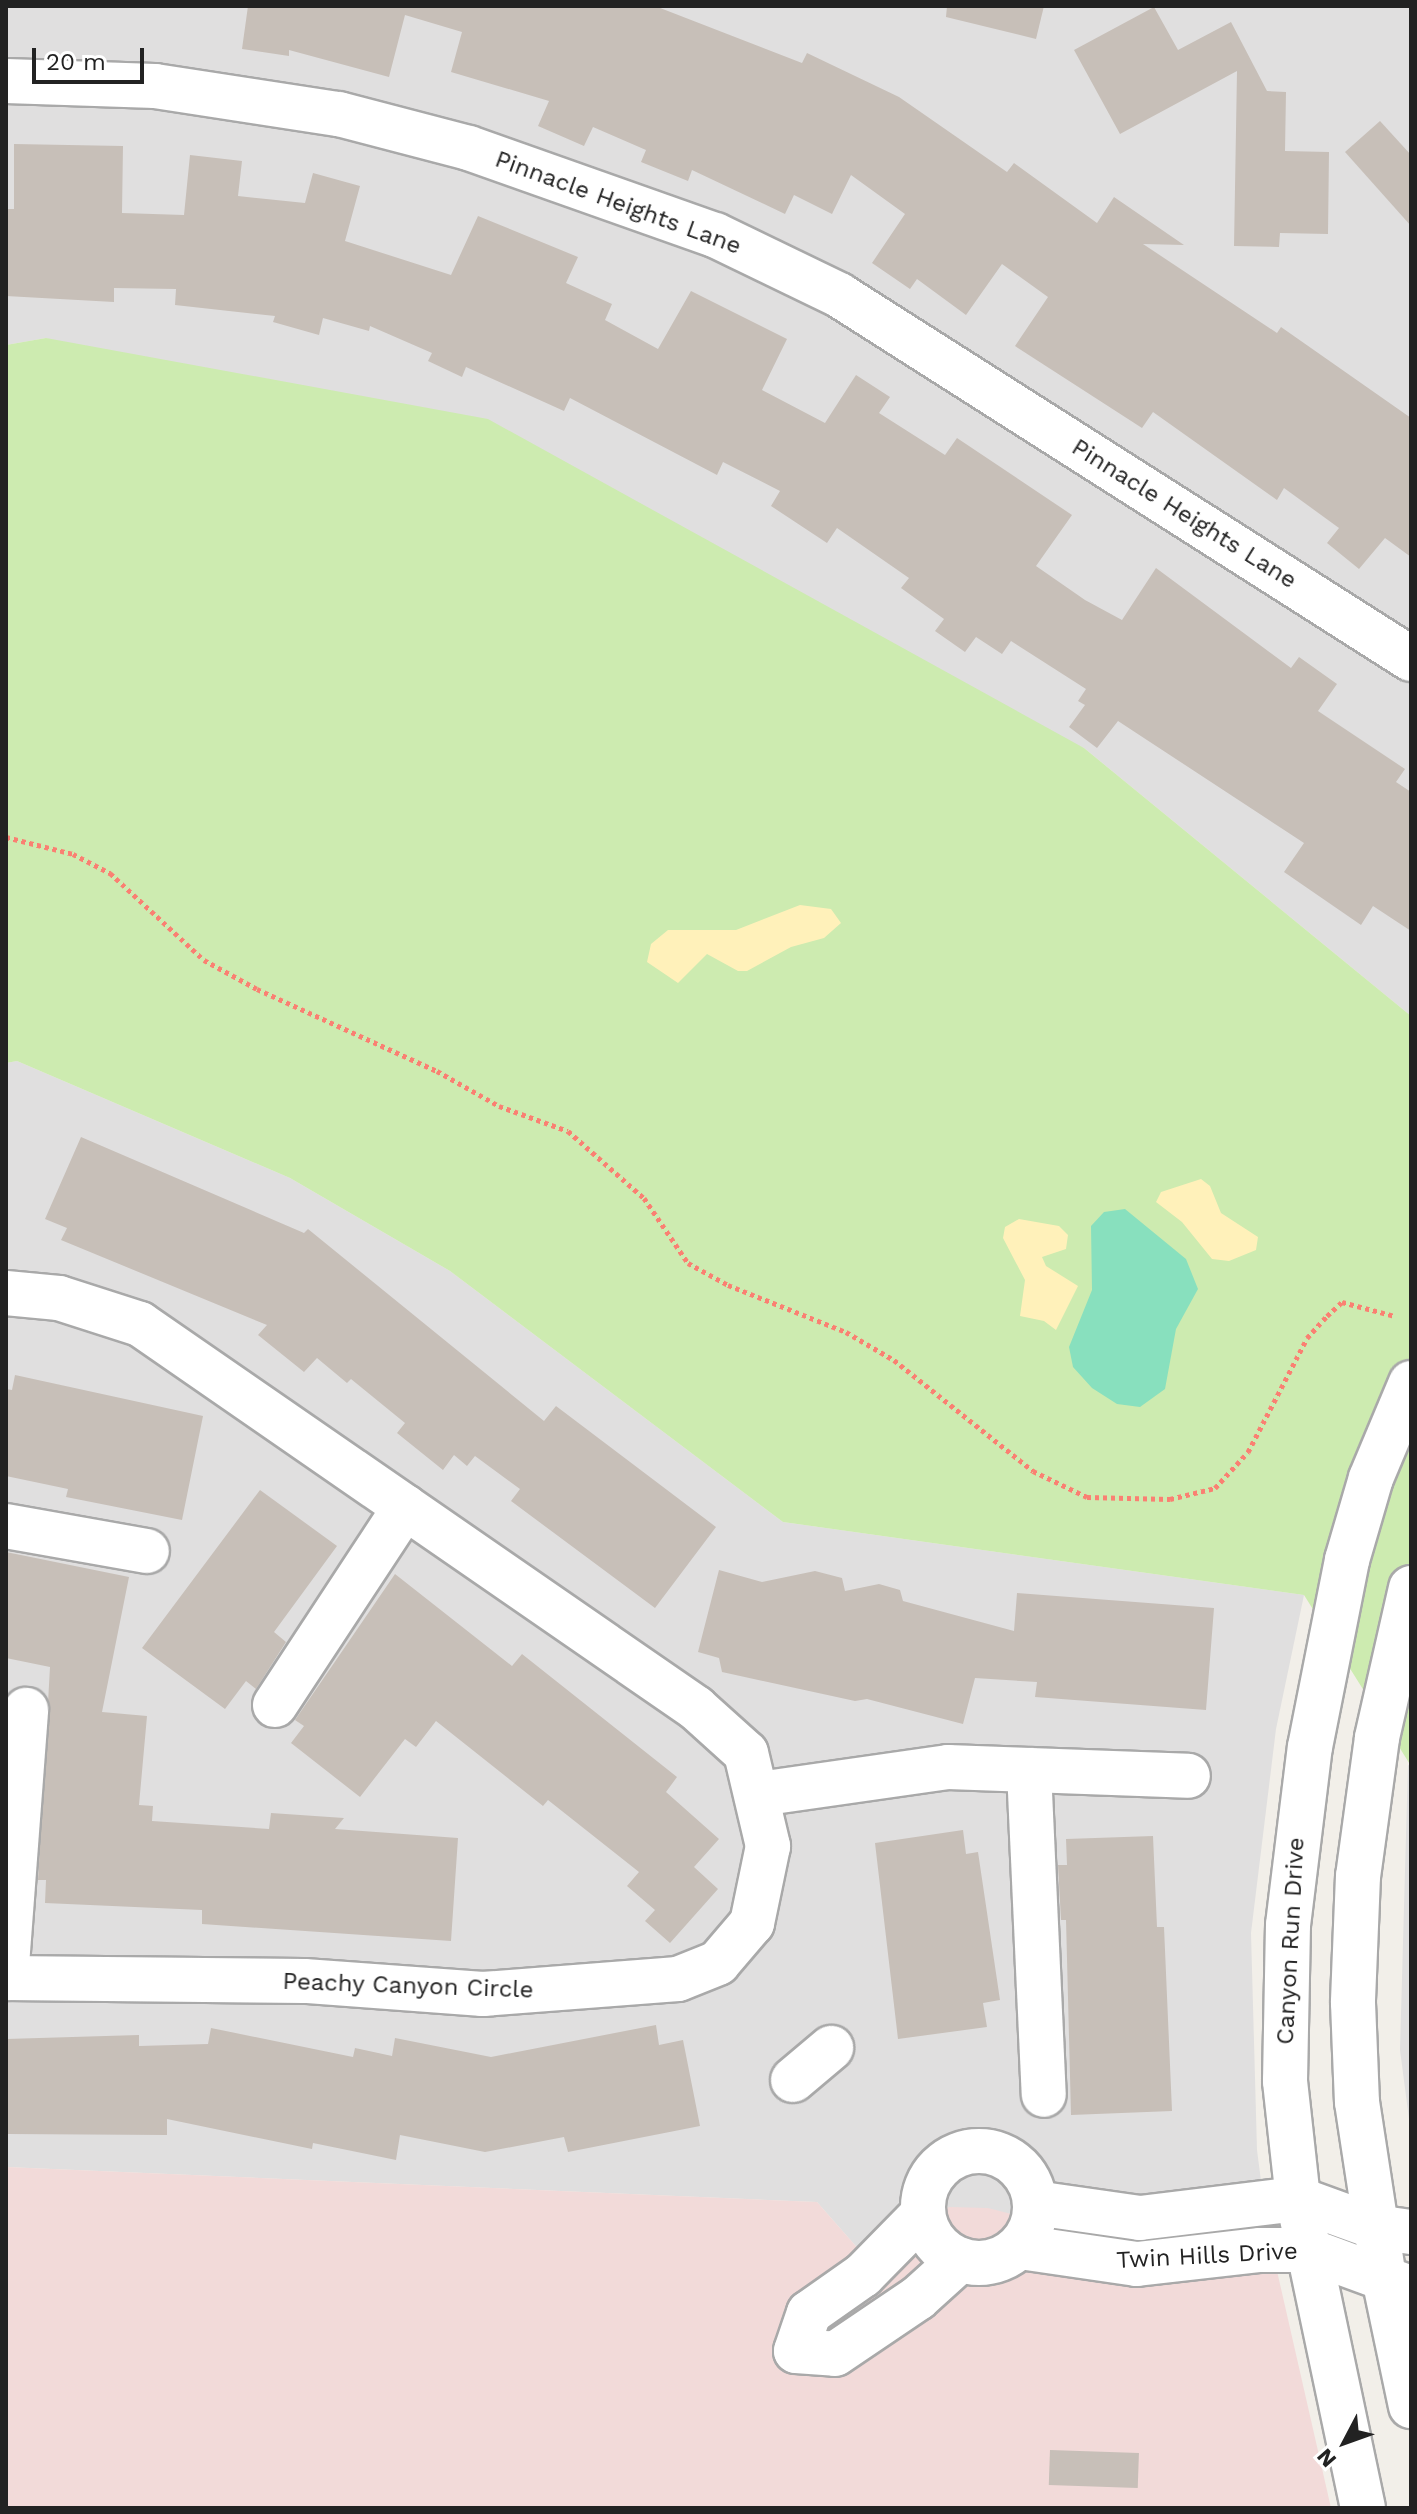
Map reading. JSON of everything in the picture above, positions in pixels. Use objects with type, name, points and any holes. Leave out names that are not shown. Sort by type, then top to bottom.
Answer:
[{"type":"street","name":"Pinnacle Heights Lane","points":[[6,81],[155,86],[339,114],[469,148],[715,235],[839,295],[1411,659]]},
{"type":"street","name":"Peachy Canyon Circle","points":[[6,1293],[59,1298],[140,1324],[696,1708],[746,1753],[759,1794],[768,1846],[752,1923],[718,1963],[678,1979],[483,1994],[304,1981],[6,1978],[26,1710]]},
{"type":"street","name":"Canyon Run Drive","points":[[1411,1383],[1371,1478],[1347,1560],[1294,1850],[1285,2081],[1355,2218],[1362,2270],[1411,2406]]},
{"type":"street","points":[[275,1705],[405,1507]]},
{"type":"street","points":[[6,1526],[147,1551]]},
{"type":"street","name":"Canyon Run Drive","points":[[1363,2508],[1362,2270],[1355,2218],[1358,1876],[1377,1738],[1411,1588]]},
{"type":"street","points":[[759,1794],[948,1767],[1188,1776]]},
{"type":"street","points":[[1029,1770],[1044,2095]]},
{"type":"street","points":[[793,2080],[831,2048]]},
{"type":"street","points":[[965,2153],[1003,2157],[1030,2184],[1035,2203],[1032,2226],[1020,2247],[991,2262],[960,2260],[934,2241],[923,2214],[927,2185],[936,2171],[965,2153]]},
{"type":"street","name":"Twin Hills Drive","points":[[1035,2203],[1140,2218],[1355,2218]]},
{"type":"street","points":[[923,2214],[863,2275],[809,2313],[796,2351],[835,2354],[918,2298],[960,2260]]},
{"type":"street","name":"Twin Hills Drive","points":[[1020,2247],[1137,2264],[1260,2250],[1362,2270]]},
{"type":"path","points":[[6,837],[73,854],[110,873],[204,960],[257,989],[437,1071],[499,1106],[568,1131],[644,1198],[688,1263],[718,1281],[846,1332],[894,1360],[1033,1471],[1087,1497],[1170,1499],[1215,1488],[1248,1452],[1307,1338],[1327,1316],[1342,1302],[1395,1316]]},
{"type":"shaded area","points":[[6,6],[1411,6],[1411,1016],[1084,748],[46,338],[6,345]]},
{"type":"shaded area","points":[[17,1061],[290,1178],[450,1271],[783,1522],[1304,1595],[1276,1729],[1251,1933],[1257,2150],[1267,2227],[861,2252],[817,2202],[6,2167],[6,1063]]},
{"type":"shaded area","points":[[1408,1765],[1411,1766],[1411,2134],[1400,2050]]},
{"type":"shaded area","points":[[6,2167],[817,2202],[861,2252],[949,2207],[988,2208],[1070,2229],[1159,2235],[1267,2227],[1331,2508],[6,2508]]},
{"type":"green space","points":[[46,338],[488,419],[1084,748],[1411,1016],[1411,1766],[1304,1595],[783,1522],[450,1271],[290,1178],[17,1061],[6,1063],[6,345]]},
{"type":"green space","points":[[1125,1209],[1186,1259],[1198,1289],[1176,1329],[1165,1389],[1140,1407],[1117,1404],[1092,1388],[1073,1367],[1069,1347],[1092,1290],[1091,1226],[1104,1212]]},
{"type":"sand","points":[[800,905],[831,909],[841,923],[824,938],[791,947],[747,971],[738,971],[707,954],[678,983],[647,962],[651,944],[668,930],[736,930]]},
{"type":"sand","points":[[1201,1179],[1210,1186],[1221,1213],[1258,1237],[1256,1250],[1229,1261],[1212,1259],[1182,1222],[1156,1202],[1161,1192]]},
{"type":"sand","points":[[1019,1219],[1059,1226],[1068,1235],[1066,1249],[1042,1257],[1046,1266],[1078,1286],[1056,1330],[1044,1321],[1020,1316],[1025,1280],[1003,1238],[1005,1227]]},
{"type":"building","points":[[248,6],[655,6],[802,63],[807,53],[899,97],[1007,172],[1014,163],[1097,223],[1114,197],[1184,245],[1143,244],[1277,333],[1281,327],[1411,418],[1411,557],[1385,538],[1359,569],[1327,543],[1339,528],[1284,488],[1277,500],[1153,412],[1142,428],[1015,346],[1048,297],[1002,264],[966,315],[917,279],[910,289],[872,263],[905,214],[851,175],[832,214],[794,195],[785,214],[692,170],[688,181],[641,162],[646,150],[593,127],[584,146],[538,126],[549,101],[451,72],[462,32],[405,15],[389,77],[289,50],[289,56],[242,49]]},
{"type":"building","points":[[947,6],[1044,6],[1036,39],[946,17]]},
{"type":"building","points":[[1154,7],[1178,50],[1231,22],[1267,91],[1286,92],[1285,151],[1329,152],[1328,234],[1280,233],[1279,247],[1234,246],[1237,71],[1120,134],[1074,50]]},
{"type":"building","points":[[1380,121],[1411,155],[1411,226],[1345,152]]},
{"type":"building","points":[[14,144],[123,146],[122,213],[184,215],[190,155],[242,161],[238,196],[305,203],[313,173],[360,186],[345,241],[451,275],[478,216],[578,257],[566,283],[612,304],[605,320],[658,349],[691,291],[787,339],[762,390],[825,423],[856,375],[890,397],[879,413],[945,455],[957,438],[1072,515],[1036,566],[1085,600],[1122,620],[1156,568],[1291,668],[1299,657],[1337,684],[1318,711],[1405,769],[1396,782],[1411,792],[1411,931],[1373,906],[1361,925],[1284,872],[1304,843],[1118,721],[1097,748],[1069,727],[1085,705],[1078,701],[1086,689],[1011,641],[1002,654],[976,637],[965,652],[935,631],[944,619],[901,588],[909,578],[837,528],[827,543],[771,506],[780,491],[723,462],[717,475],[570,398],[564,411],[466,367],[462,377],[428,361],[432,353],[370,326],[369,331],[323,318],[319,335],[273,322],[275,316],[175,305],[176,289],[114,288],[114,302],[6,296],[6,209],[14,209]]},
{"type":"building","points":[[81,1137],[304,1233],[308,1229],[544,1421],[556,1406],[716,1527],[655,1608],[511,1501],[520,1489],[475,1456],[467,1466],[454,1455],[443,1470],[397,1433],[405,1423],[351,1379],[347,1383],[317,1358],[304,1372],[258,1335],[267,1325],[61,1240],[67,1228],[45,1219]]},
{"type":"building","points":[[15,1375],[203,1416],[182,1520],[66,1497],[68,1489],[6,1476],[6,1389],[12,1390]]},
{"type":"building","points":[[260,1490],[337,1546],[274,1632],[286,1642],[256,1689],[246,1681],[225,1709],[142,1648]]},
{"type":"building","points":[[6,1552],[129,1577],[102,1712],[147,1716],[139,1805],[153,1806],[152,1821],[269,1829],[271,1813],[344,1818],[335,1829],[458,1838],[451,1941],[202,1924],[202,1910],[45,1903],[46,1880],[38,1880],[50,1667],[6,1658]]},
{"type":"building","points":[[719,1570],[762,1582],[815,1571],[842,1578],[845,1591],[879,1584],[900,1590],[903,1601],[1014,1631],[1017,1593],[1214,1608],[1206,1710],[1035,1697],[1037,1682],[975,1678],[963,1724],[867,1699],[855,1701],[722,1672],[719,1658],[698,1652]]},
{"type":"building","points":[[395,1574],[512,1666],[522,1654],[677,1777],[666,1792],[719,1839],[694,1867],[718,1889],[670,1943],[645,1921],[655,1910],[627,1886],[639,1872],[548,1800],[543,1806],[436,1721],[416,1747],[405,1739],[360,1797],[291,1743],[304,1726],[295,1720]]},
{"type":"building","points":[[963,1830],[966,1854],[978,1852],[1000,2000],[983,2003],[987,2027],[898,2039],[875,1843]]},
{"type":"building","points":[[1153,1836],[1157,1927],[1164,1927],[1172,2111],[1071,2115],[1066,1920],[1061,1920],[1058,1865],[1067,1865],[1066,1839]]},
{"type":"building","points":[[656,2025],[659,2045],[683,2040],[700,2126],[568,2152],[564,2137],[485,2152],[400,2135],[396,2160],[313,2143],[312,2149],[167,2119],[167,2135],[6,2134],[6,2039],[139,2035],[139,2046],[208,2044],[211,2028],[353,2057],[355,2048],[392,2056],[395,2038],[491,2057]]},
{"type":"building","points":[[1050,2450],[1139,2453],[1138,2488],[1049,2485]]}]
